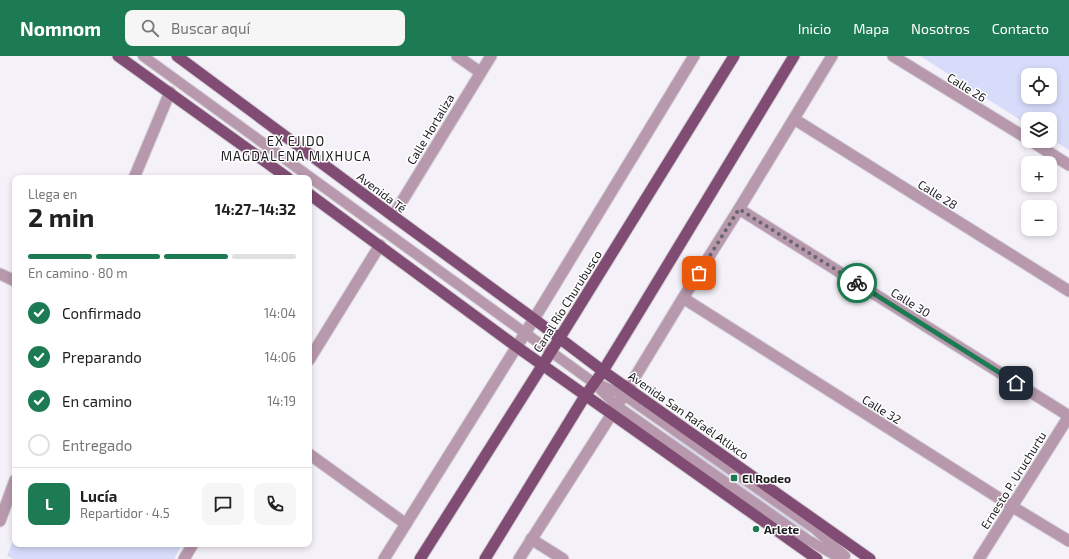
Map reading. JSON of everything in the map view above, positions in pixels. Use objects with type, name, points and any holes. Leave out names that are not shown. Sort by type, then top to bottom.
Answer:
[{"type":"main road","points":[[118,56],[284,175]]},
{"type":"main road","name":"Canal Río Churubusco","points":[[420,559],[559,339],[734,56]]},
{"type":"main road","points":[[485,559],[585,396],[603,371],[794,56]]},
{"type":"main road","name":"Avenida Té","points":[[182,57],[393,216],[534,319]]},
{"type":"main road","points":[[312,196],[585,396],[614,410],[817,559]]},
{"type":"main road","name":"Avenida San Rafaél Atlixco","points":[[534,319],[603,371],[626,392],[870,559]]},
{"type":"street","points":[[457,56],[480,72]]},
{"type":"street","name":"Calle Hortaliza","points":[[393,216],[491,56]]},
{"type":"street","name":"Canal Río Churubusco","points":[[384,559],[517,347],[694,56]]},
{"type":"street","points":[[520,559],[531,539],[626,392],[832,56]]},
{"type":"street","name":"Calle 26","points":[[893,56],[1021,135]]},
{"type":"street","points":[[135,175],[170,92]]},
{"type":"street","name":"Calle 28","points":[[794,119],[1069,291]]},
{"type":"street","points":[[1042,148],[1069,165]]},
{"type":"street","name":"Calle 30","points":[[739,209],[1069,416]]},
{"type":"street","points":[[312,355],[380,245]]},
{"type":"street","points":[[0,274],[12,280]]},
{"type":"street","name":"Calle 32","points":[[683,298],[1069,541]]},
{"type":"street","name":"Ernesto P. Uruchurtu","points":[[979,559],[1069,416]]},
{"type":"street","points":[[312,456],[406,524]]},
{"type":"street","points":[[0,521],[12,488]]},
{"type":"street","points":[[531,539],[563,559]]},
{"type":"street","points":[[184,559],[191,547]]},
{"type":"lane","points":[[143,56],[307,175]]},
{"type":"lane","points":[[312,179],[594,383],[614,410],[808,540],[842,559]]},
{"type":"lane","points":[[594,383],[626,392],[815,529],[848,559]]},
{"type":"building","points":[[920,56],[1069,56],[1069,150],[1057,142],[1057,112],[1021,112],[1021,121]]},
{"type":"building","points":[[673,428],[810,530],[806,536],[664,441]]},
{"type":"building","points":[[12,544],[12,547],[180,547],[174,559],[14,559],[7,556]]},
{"type":"way so far","points":[[699,273],[739,209],[857,283]]},
{"type":"place","name":"El Rodeo","points":[[734,478]]},
{"type":"place","name":"Arlete","points":[[756,529]]},
{"type":"district","name":"EX EJIDO MAGDALENA MIXHUCA","points":[[296,148]]},
{"type":"route","points":[[857,283],[1016,383]]}]
